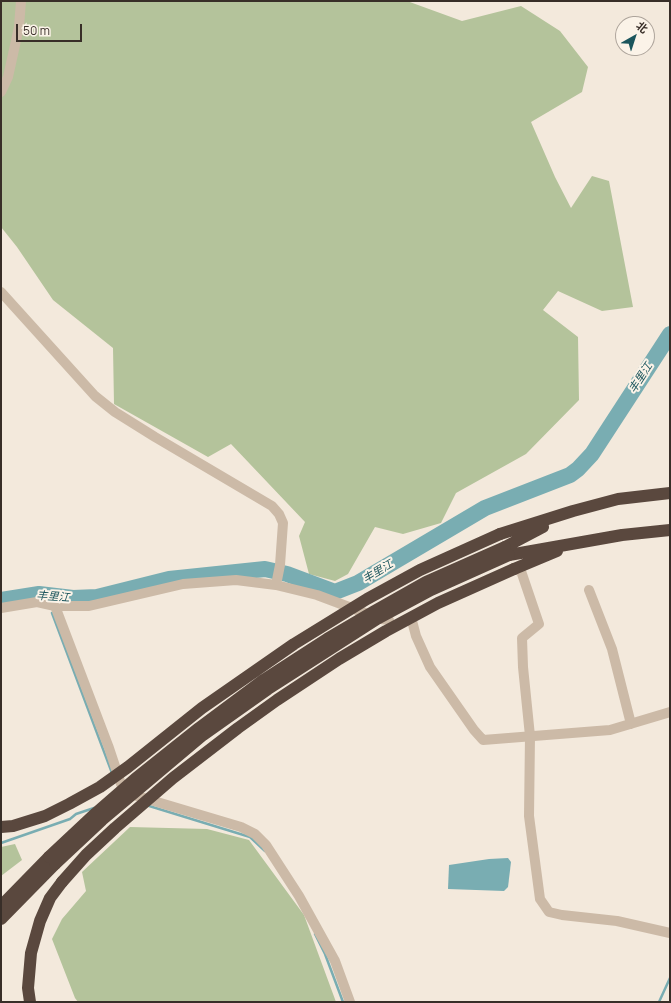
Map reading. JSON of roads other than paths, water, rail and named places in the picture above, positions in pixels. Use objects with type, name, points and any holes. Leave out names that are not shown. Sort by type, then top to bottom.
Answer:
[{"type":"highway","points":[[1,827],[13,826],[45,816],[100,787],[128,767],[202,708],[294,644],[367,599],[420,570],[500,534],[573,511],[618,499],[670,493]]},
{"type":"highway","points":[[1,906],[52,860],[204,735],[268,689],[364,627],[431,590],[507,551],[573,511]]},
{"type":"highway","points":[[507,551],[670,530]]},
{"type":"highway","points":[[30,1002],[28,988],[30,953],[40,921],[50,898],[86,855],[109,833],[173,778],[277,700],[386,631],[438,603],[518,570],[578,542]]},
{"type":"highway","points":[[1,919],[52,860]]},
{"type":"street","points":[[1,92],[8,78],[20,27],[21,1]]},
{"type":"street","points":[[1,292],[95,396],[115,412],[154,437],[272,506],[279,514],[283,523],[280,565],[277,582]]},
{"type":"street","points":[[518,570],[539,624],[522,638],[523,667],[530,736],[529,816],[540,899],[549,912],[562,915],[617,921],[670,933]]},
{"type":"street","points":[[1,608],[37,602],[55,606],[89,606],[183,584],[236,580],[277,582],[381,619],[389,620]]},
{"type":"street","points":[[588,590],[612,649],[631,724]]},
{"type":"street","points":[[55,606],[110,748],[121,784],[129,792],[137,796],[241,827],[255,834],[266,845],[302,902],[335,961],[350,1002]]},
{"type":"street","points":[[411,617],[416,636],[430,667],[474,730],[483,740],[610,730],[670,712]]},
{"type":"water","points":[[508,858],[511,862],[508,887],[504,891],[448,889],[449,865],[489,859]]},
{"type":"waterway","name":"丰里江","points":[[1,600],[39,594],[73,598],[97,597],[169,579],[265,569],[287,574],[335,592],[358,583],[485,508],[570,475],[578,469],[592,454],[670,334]]},
{"type":"waterway","points":[[52,613],[112,773]]},
{"type":"waterway","points":[[146,805],[250,837],[265,851]]},
{"type":"waterway","points":[[1,843],[70,819],[76,814],[94,808]]},
{"type":"waterway","points":[[315,934],[325,954],[343,1002]]},
{"type":"waterway","points":[[659,1002],[670,978]]}]
